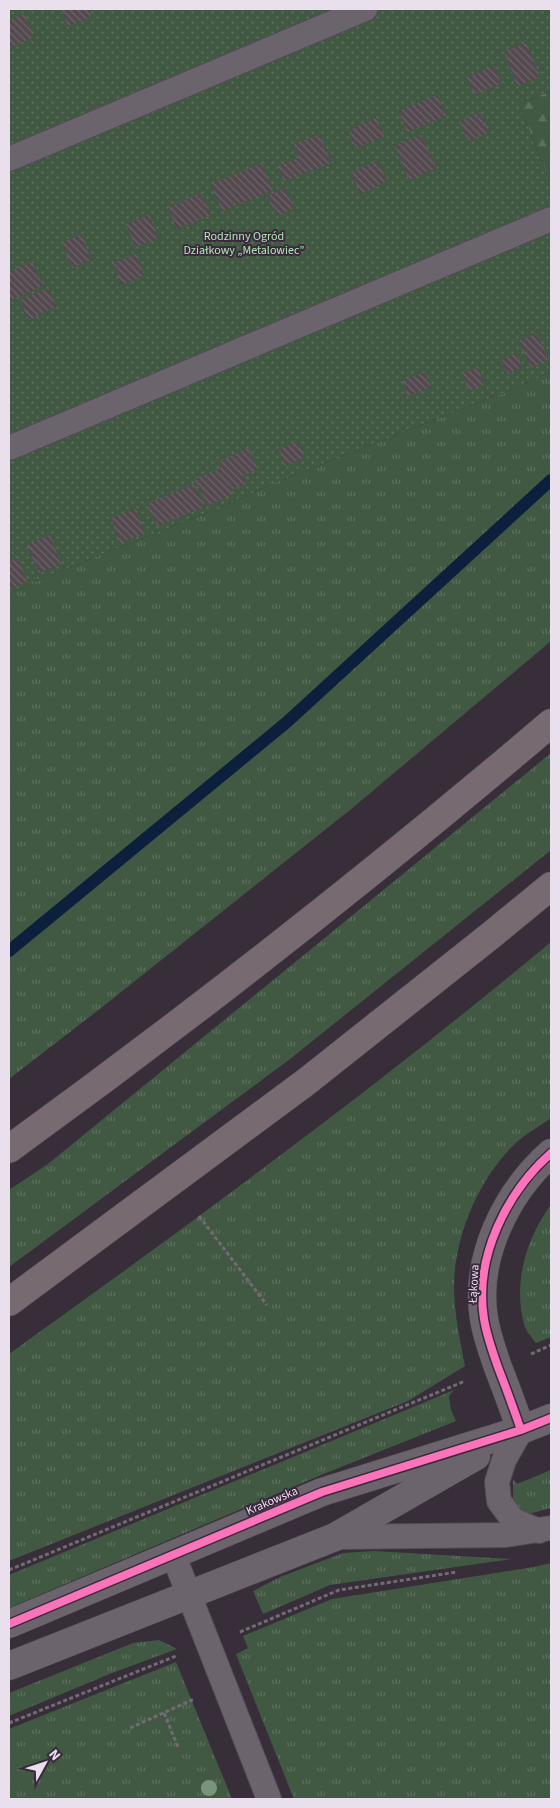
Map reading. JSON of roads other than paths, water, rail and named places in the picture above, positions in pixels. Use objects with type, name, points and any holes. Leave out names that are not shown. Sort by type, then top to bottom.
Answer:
[{"type":"highway","points":[[9,1149],[188,1016],[309,922],[551,723]]},
{"type":"highway","points":[[9,1302],[306,1082],[551,886]]},
{"type":"street","name":"Łąkowa","points":[[521,1430],[490,1344],[483,1318],[486,1258],[506,1207],[521,1185],[551,1153]]},
{"type":"street","name":"Krakowska","points":[[9,1624],[322,1492],[521,1430],[551,1418]]},
{"type":"street","name":"Krakowska","points":[[9,1666],[335,1537],[521,1430]]},
{"type":"lane","points":[[9,159],[365,9]]},
{"type":"lane","points":[[9,448],[551,219]]},
{"type":"lane","points":[[521,1430],[504,1460],[497,1482],[499,1501],[513,1520],[545,1530]]},
{"type":"lane","points":[[335,1537],[498,1535],[545,1530]]},
{"type":"lane","points":[[173,1554],[270,1799]]},
{"type":"waterway","points":[[9,951],[287,722],[551,480]]},
{"type":"park label","name":"Rodzinny Ogród Działkowy „Metalowiec”","points":[[244,243]]}]
